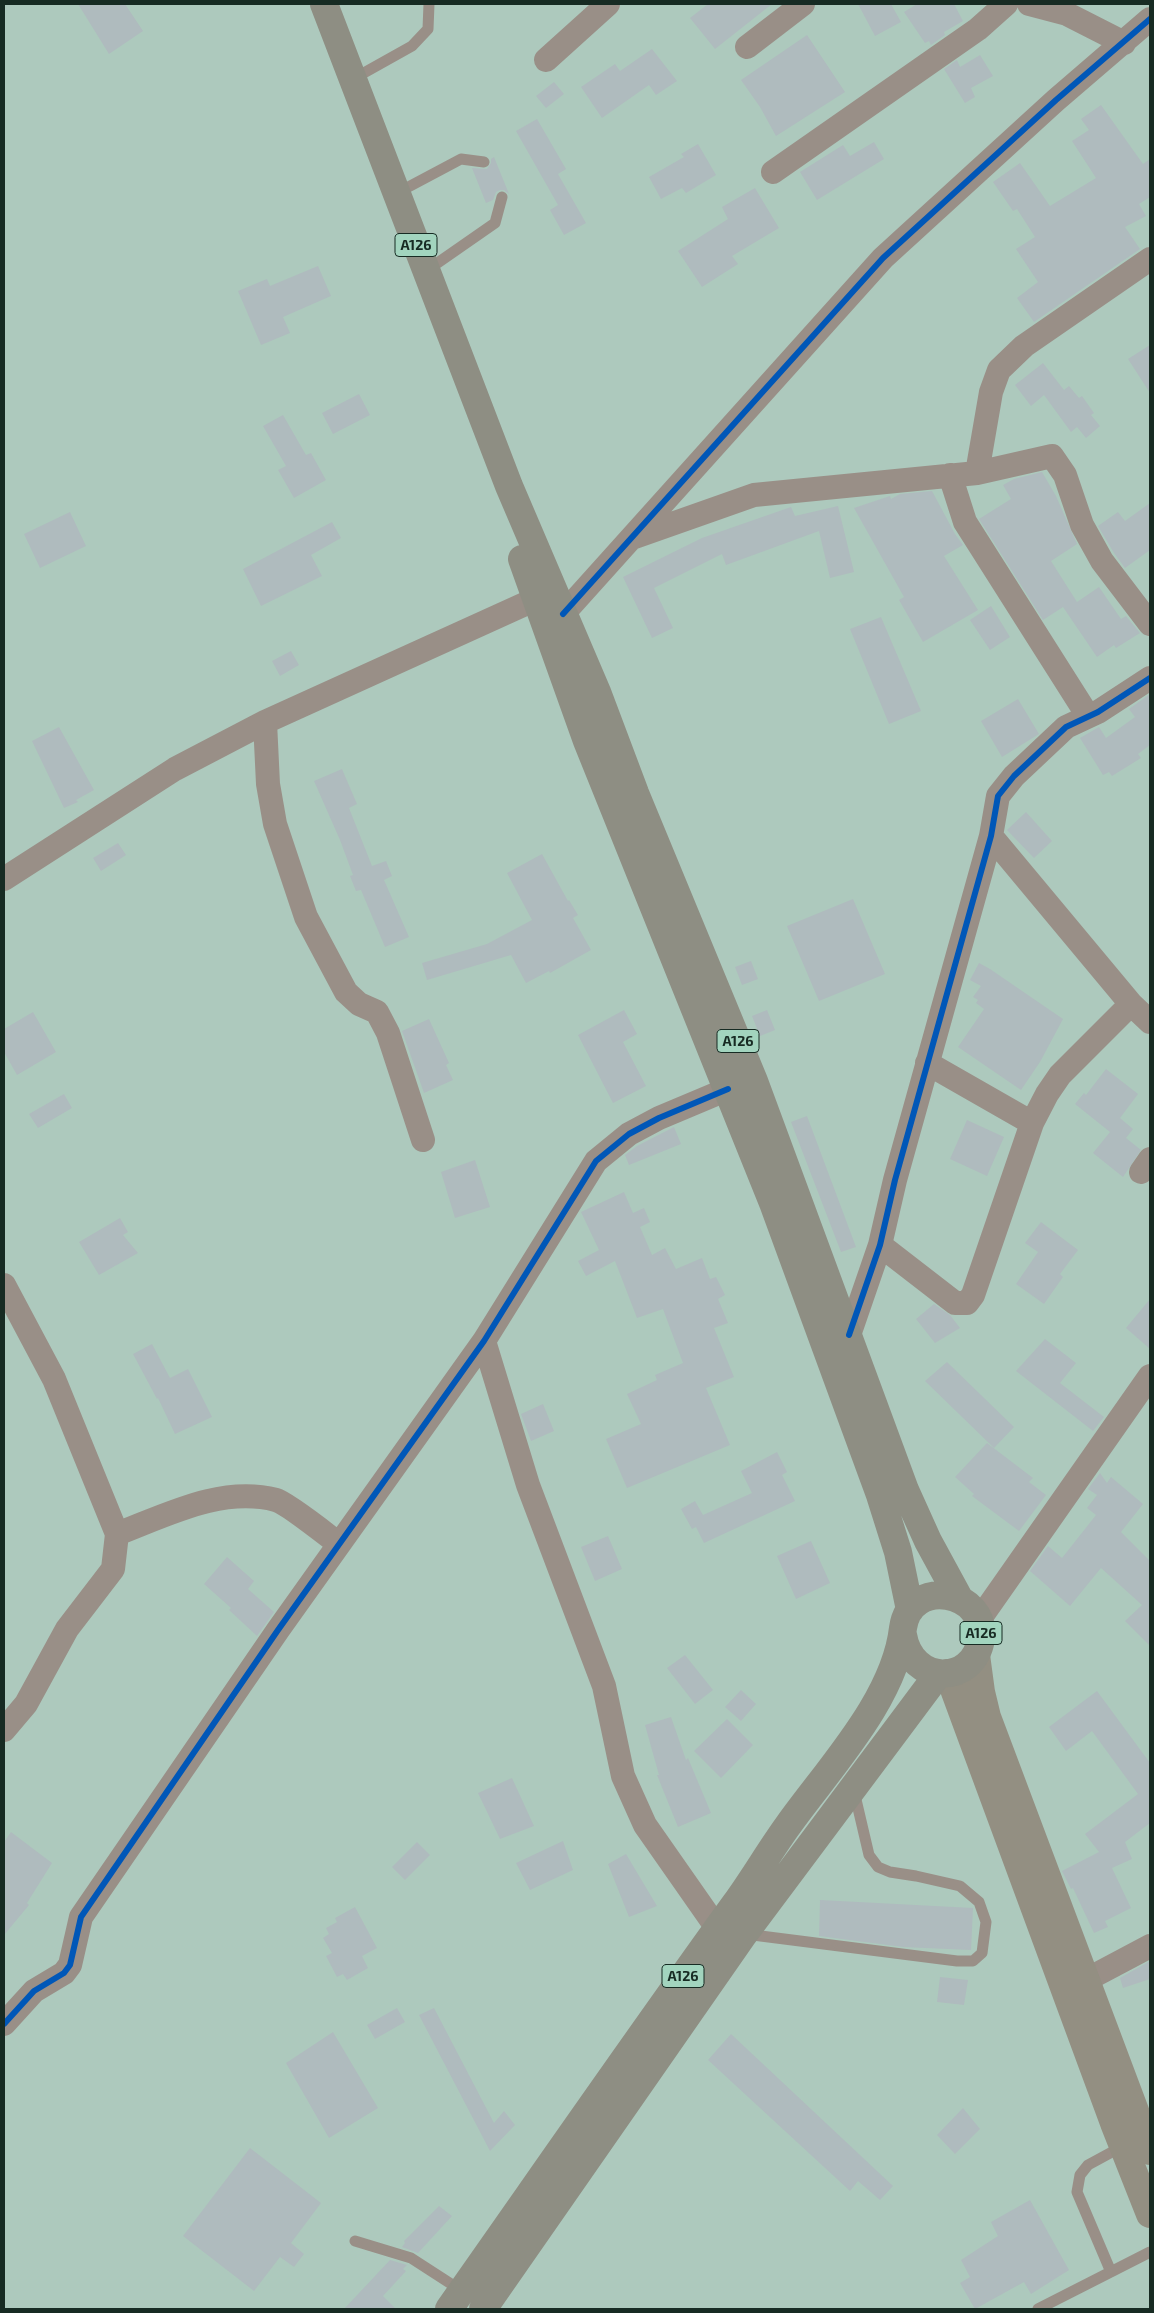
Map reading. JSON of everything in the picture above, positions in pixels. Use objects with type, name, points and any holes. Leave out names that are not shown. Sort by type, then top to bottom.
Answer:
[{"type":"highway","name":"A126","points":[[324,4],[509,486],[746,1063],[905,1490],[928,1541],[958,1598],[979,1620],[981,1638],[976,1654],[968,1664],[944,1673],[928,1671],[914,1661],[905,1646],[907,1622],[898,1552],[880,1495],[728,1089],[598,768],[536,599],[516,536],[509,486]]},
{"type":"highway","points":[[907,1622],[917,1604],[932,1596],[941,1594],[958,1598]]},
{"type":"highway","name":"A126","points":[[456,2300],[866,1718],[893,1666],[907,1622]]},
{"type":"highway","name":"A126","points":[[483,2309],[744,1934],[853,1787],[944,1673]]},
{"type":"main road","points":[[976,1654],[981,1692],[987,1716],[1150,2151]]},
{"type":"main road","points":[[944,1673],[1150,2214]]},
{"type":"street","points":[[546,60],[608,4]]},
{"type":"street","points":[[747,47],[803,4]]},
{"type":"street","points":[[773,172],[978,29],[1006,4]]},
{"type":"street","points":[[1029,4],[1067,14],[1124,43]]},
{"type":"street","points":[[563,614],[883,258],[1056,100],[1124,43],[1150,18]]},
{"type":"street","points":[[977,473],[992,392],[999,370],[1024,346],[1150,259]]},
{"type":"street","points":[[630,539],[754,494],[977,473],[1052,456],[1065,475],[1082,525],[1102,561],[1150,624]]},
{"type":"street","points":[[950,475],[965,522],[1088,716]]},
{"type":"street","points":[[4,879],[175,769],[264,722],[536,599]]},
{"type":"street","points":[[848,1334],[880,1245],[927,1063],[990,836],[998,796],[1014,776],[1066,727],[1088,716],[1150,678]]},
{"type":"street","points":[[264,722],[268,784],[275,824],[306,917],[346,992],[359,1004],[377,1012],[388,1033],[423,1140]]},
{"type":"street","points":[[990,836],[1131,1004],[1150,1022]]},
{"type":"street","points":[[880,1245],[955,1302],[967,1302],[973,1295],[1032,1124],[1060,1075],[1131,1004]]},
{"type":"street","points":[[927,1063],[1032,1124]]},
{"type":"street","points":[[4,2024],[34,1992],[64,1973],[70,1964],[80,1917],[484,1341],[596,1161],[629,1134],[659,1118],[728,1089]]},
{"type":"street","points":[[4,1285],[54,1379],[117,1534],[113,1569],[67,1629],[26,1704],[4,1730]]},
{"type":"street","points":[[484,1341],[528,1485],[604,1686],[622,1776],[645,1825],[717,1928]]},
{"type":"street","points":[[979,1620],[1150,1376]]},
{"type":"street","points":[[117,1534],[196,1504],[240,1496],[278,1500],[340,1544]]},
{"type":"street","points":[[1086,1980],[1150,1946]]},
{"type":"lane","points":[[353,79],[412,46],[428,29],[430,19],[429,4]]},
{"type":"lane","points":[[396,193],[461,159],[484,162]]},
{"type":"lane","points":[[426,271],[494,223],[502,197]]},
{"type":"lane","points":[[744,1934],[957,1961],[973,1961],[982,1953],[986,1922],[979,1902],[960,1886],[890,1872],[878,1867],[869,1856],[853,1787]]},
{"type":"lane","points":[[1111,2272],[1077,2192],[1080,2175],[1088,2165],[1123,2146]]},
{"type":"lane","points":[[355,2241],[411,2258],[456,2300]]},
{"type":"lane","points":[[1038,2309],[1150,2252]]},
{"type":"building","points":[[78,4],[125,4],[143,31],[109,54]]},
{"type":"building","points":[[708,4],[772,4],[715,49],[690,18]]},
{"type":"building","points":[[858,4],[891,4],[901,22],[875,36]]},
{"type":"building","points":[[917,4],[954,4],[963,21],[944,32],[945,35],[931,45],[929,41],[925,43],[904,12]]},
{"type":"building","points":[[807,35],[845,92],[776,136],[760,107],[741,80]]},
{"type":"building","points":[[652,49],[677,81],[656,95],[649,85],[602,118],[581,87],[615,64],[620,71]]},
{"type":"building","points":[[980,55],[993,76],[971,88],[975,97],[965,103],[944,69],[957,60],[960,67]]},
{"type":"building","points":[[554,82],[564,94],[546,108],[536,96]]},
{"type":"building","points":[[1101,105],[1143,164],[1150,159],[1150,197],[1139,204],[1146,216],[1125,227],[1140,249],[1034,322],[1017,298],[1038,282],[1016,249],[1035,237],[1017,209],[1013,211],[993,182],[1020,163],[1050,206],[1096,178],[1072,141],[1089,130],[1081,119]]},
{"type":"building","points":[[537,119],[566,169],[558,174],[586,223],[564,235],[550,210],[558,205],[516,131]]},
{"type":"building","points":[[874,142],[884,159],[817,200],[800,172],[843,145],[850,156]]},
{"type":"building","points":[[698,144],[716,175],[686,193],[682,188],[661,199],[649,177],[684,157],[681,154]]},
{"type":"building","points":[[494,157],[509,194],[504,190],[500,190],[496,192],[493,200],[486,203],[472,168],[487,169],[491,159]]},
{"type":"building","points":[[755,188],[779,228],[732,256],[738,264],[702,287],[678,251],[728,219],[722,207]]},
{"type":"building","points":[[318,266],[331,296],[283,317],[290,333],[261,345],[238,291],[267,279],[270,286]]},
{"type":"building","points":[[1150,345],[1150,393],[1128,359]]},
{"type":"building","points":[[1043,363],[1064,390],[1069,386],[1079,398],[1082,396],[1094,413],[1091,415],[1100,426],[1086,438],[1077,427],[1071,432],[1044,395],[1031,406],[1015,385]]},
{"type":"building","points":[[359,394],[370,415],[333,434],[322,413]]},
{"type":"building","points":[[283,415],[306,455],[311,453],[326,480],[294,498],[278,470],[286,466],[263,426]]},
{"type":"building","points":[[1042,472],[1056,496],[1077,544],[1051,561],[1077,602],[1099,587],[1121,619],[1126,616],[1140,633],[1116,648],[1114,645],[1097,657],[1063,607],[1043,620],[979,519],[1011,499],[1003,485],[1014,479]]},
{"type":"building","points":[[932,491],[963,545],[944,556],[978,610],[923,642],[899,600],[904,597],[854,508],[890,496],[891,499],[900,494]]},
{"type":"building","points":[[1150,503],[1150,550],[1125,568],[1098,526],[1118,512],[1125,521]]},
{"type":"building","points":[[838,506],[854,572],[830,578],[819,531],[726,565],[722,554],[654,588],[673,628],[652,638],[623,577],[702,538],[791,507],[795,516]]},
{"type":"building","points":[[70,512],[86,546],[40,568],[24,534]]},
{"type":"building","points":[[332,522],[341,538],[311,555],[322,576],[261,606],[243,569]]},
{"type":"building","points":[[991,606],[1010,637],[990,650],[970,620]]},
{"type":"building","points":[[881,617],[921,711],[889,724],[850,629]]},
{"type":"building","points":[[291,651],[299,665],[280,676],[272,661]]},
{"type":"building","points":[[1150,694],[1150,745],[1138,754],[1141,758],[1112,776],[1109,772],[1103,775],[1080,738],[1099,727],[1106,738],[1135,717],[1129,709]]},
{"type":"building","points":[[1018,699],[1039,734],[1002,757],[981,721]]},
{"type":"building","points":[[59,727],[94,790],[76,800],[78,802],[64,808],[32,741]]},
{"type":"building","points":[[342,769],[357,804],[349,808],[372,866],[386,861],[392,876],[384,880],[409,937],[385,947],[361,890],[356,891],[350,876],[353,875],[340,840],[314,781]]},
{"type":"building","points":[[1026,812],[1052,841],[1034,858],[1007,830]]},
{"type":"building","points":[[118,843],[126,855],[101,871],[93,858]]},
{"type":"building","points":[[542,854],[578,915],[573,918],[591,950],[550,973],[549,971],[526,983],[511,955],[427,980],[422,963],[487,944],[532,920],[507,873]]},
{"type":"building","points":[[853,899],[885,974],[819,1001],[787,926]]},
{"type":"building","points":[[751,961],[758,979],[742,985],[735,967]]},
{"type":"building","points":[[979,963],[1063,1019],[1040,1062],[1021,1090],[958,1047],[984,1009],[976,1003],[978,1000],[973,997],[981,986],[970,980]]},
{"type":"building","points":[[624,1010],[637,1034],[623,1042],[646,1086],[613,1103],[578,1035]]},
{"type":"building","points":[[767,1010],[775,1030],[760,1036],[752,1016]]},
{"type":"building","points":[[33,1012],[56,1052],[17,1075],[4,1052],[4,1029]]},
{"type":"building","points":[[429,1019],[449,1063],[446,1065],[453,1080],[424,1093],[402,1031]]},
{"type":"building","points":[[1106,1069],[1138,1094],[1120,1118],[1133,1129],[1126,1138],[1141,1150],[1123,1177],[1093,1153],[1110,1132],[1075,1104],[1084,1093],[1086,1095]]},
{"type":"building","points":[[64,1094],[72,1108],[38,1128],[29,1114]]},
{"type":"building","points":[[807,1116],[856,1247],[841,1252],[791,1122]]},
{"type":"building","points":[[967,1120],[1004,1137],[987,1176],[950,1159]]},
{"type":"building","points":[[674,1127],[681,1144],[629,1165],[625,1155],[637,1146]]},
{"type":"building","points":[[475,1160],[490,1207],[455,1218],[441,1172]]},
{"type":"building","points":[[624,1192],[633,1213],[644,1208],[650,1222],[640,1227],[652,1255],[665,1248],[676,1269],[702,1258],[710,1279],[716,1277],[725,1295],[718,1299],[728,1323],[714,1328],[734,1377],[706,1388],[730,1445],[627,1488],[606,1439],[641,1424],[627,1394],[657,1380],[655,1375],[683,1363],[663,1309],[637,1318],[615,1261],[586,1276],[578,1261],[599,1250],[581,1212]]},
{"type":"building","points":[[120,1218],[128,1232],[123,1235],[138,1253],[99,1275],[79,1242]]},
{"type":"building","points":[[1041,1222],[1078,1250],[1060,1274],[1063,1277],[1044,1304],[1016,1284],[1038,1252],[1025,1243]]},
{"type":"building","points":[[1150,1299],[1150,1349],[1126,1328]]},
{"type":"building","points":[[934,1304],[950,1315],[960,1328],[935,1343],[916,1319]]},
{"type":"building","points":[[1045,1339],[1076,1363],[1060,1383],[1104,1417],[1093,1431],[1016,1371]]},
{"type":"building","points":[[152,1344],[170,1378],[188,1369],[212,1417],[175,1434],[158,1398],[133,1354]]},
{"type":"building","points":[[947,1362],[1014,1427],[994,1448],[925,1381]]},
{"type":"building","points":[[543,1404],[554,1431],[531,1441],[521,1414]]},
{"type":"building","points":[[987,1443],[1033,1478],[1029,1482],[1046,1495],[1019,1531],[972,1496],[974,1494],[955,1477]]},
{"type":"building","points":[[777,1452],[787,1472],[782,1475],[795,1501],[704,1543],[696,1527],[692,1529],[681,1509],[695,1501],[703,1515],[752,1493],[741,1471]]},
{"type":"building","points":[[1100,1473],[1107,1483],[1111,1477],[1143,1504],[1121,1532],[1150,1561],[1150,1646],[1125,1621],[1142,1605],[1101,1568],[1070,1606],[1030,1571],[1048,1546],[1062,1558],[1096,1515],[1087,1508],[1097,1495],[1088,1489]]},
{"type":"building","points":[[608,1536],[622,1569],[595,1581],[581,1547]]},
{"type":"building","points":[[811,1541],[830,1583],[796,1599],[777,1556]]},
{"type":"building","points":[[227,1557],[254,1581],[248,1589],[274,1612],[257,1636],[229,1610],[231,1608],[204,1584]]},
{"type":"building","points":[[685,1655],[713,1690],[695,1704],[667,1668]]},
{"type":"building","points":[[741,1690],[756,1704],[741,1721],[725,1707]]},
{"type":"building","points":[[1097,1691],[1150,1763],[1150,1823],[1125,1842],[1132,1859],[1112,1868],[1131,1908],[1105,1921],[1108,1927],[1094,1933],[1073,1888],[1071,1889],[1062,1871],[1099,1852],[1085,1834],[1138,1794],[1092,1731],[1066,1751],[1049,1727]]},
{"type":"building","points":[[671,1717],[686,1760],[688,1758],[711,1813],[678,1827],[657,1775],[659,1775],[645,1725]]},
{"type":"building","points":[[727,1719],[753,1745],[721,1778],[694,1751]]},
{"type":"building","points":[[512,1778],[534,1826],[500,1839],[478,1793]]},
{"type":"building","points":[[11,1832],[52,1863],[27,1903],[29,1905],[4,1935],[4,1842]]},
{"type":"building","points":[[563,1841],[573,1870],[530,1890],[516,1863]]},
{"type":"building","points":[[417,1842],[430,1855],[405,1880],[392,1867]]},
{"type":"building","points":[[626,1854],[657,1906],[629,1917],[608,1864]]},
{"type":"building","points":[[820,1900],[973,1908],[971,1950],[903,1947],[819,1936]]},
{"type":"building","points":[[355,1907],[377,1948],[362,1956],[368,1968],[347,1980],[343,1974],[337,1977],[326,1956],[332,1953],[323,1938],[329,1934],[326,1928],[337,1922],[335,1918]]},
{"type":"building","points":[[1150,1961],[1150,1979],[1123,1988],[1120,1978]]},
{"type":"building","points":[[940,1977],[968,1980],[964,2005],[937,2002]]},
{"type":"building","points":[[397,2008],[405,2022],[375,2039],[367,2025]]},
{"type":"building","points":[[434,2008],[494,2123],[504,2111],[515,2125],[490,2151],[419,2015]]},
{"type":"building","points":[[333,2032],[378,2108],[329,2138],[286,2063]]},
{"type":"building","points":[[731,2034],[893,2186],[880,2200],[858,2181],[850,2191],[708,2060]]},
{"type":"building","points":[[963,2108],[980,2129],[955,2154],[937,2135]]},
{"type":"building","points":[[250,2148],[321,2203],[291,2243],[304,2254],[294,2267],[280,2257],[254,2291],[183,2236]]},
{"type":"building","points":[[1030,2200],[1069,2270],[1031,2294],[1024,2282],[975,2309],[960,2283],[970,2277],[961,2260],[998,2236],[991,2222]]},
{"type":"building","points":[[439,2206],[452,2216],[418,2253],[402,2247],[405,2243],[404,2241]]},
{"type":"building","points":[[390,2260],[407,2265],[403,2269],[406,2271],[383,2296],[396,2309],[344,2309]]},
{"type":"cycle path","points":[[563,614],[883,258],[1056,100],[1150,19]]},
{"type":"cycle path","points":[[849,1335],[880,1245],[895,1180],[991,836],[998,796],[1014,776],[1066,727],[1098,712],[1150,678]]},
{"type":"cycle path","points":[[4,2024],[34,1991],[64,1973],[70,1965],[81,1917],[278,1630],[484,1341],[596,1161],[629,1134],[659,1118],[728,1089]]}]
